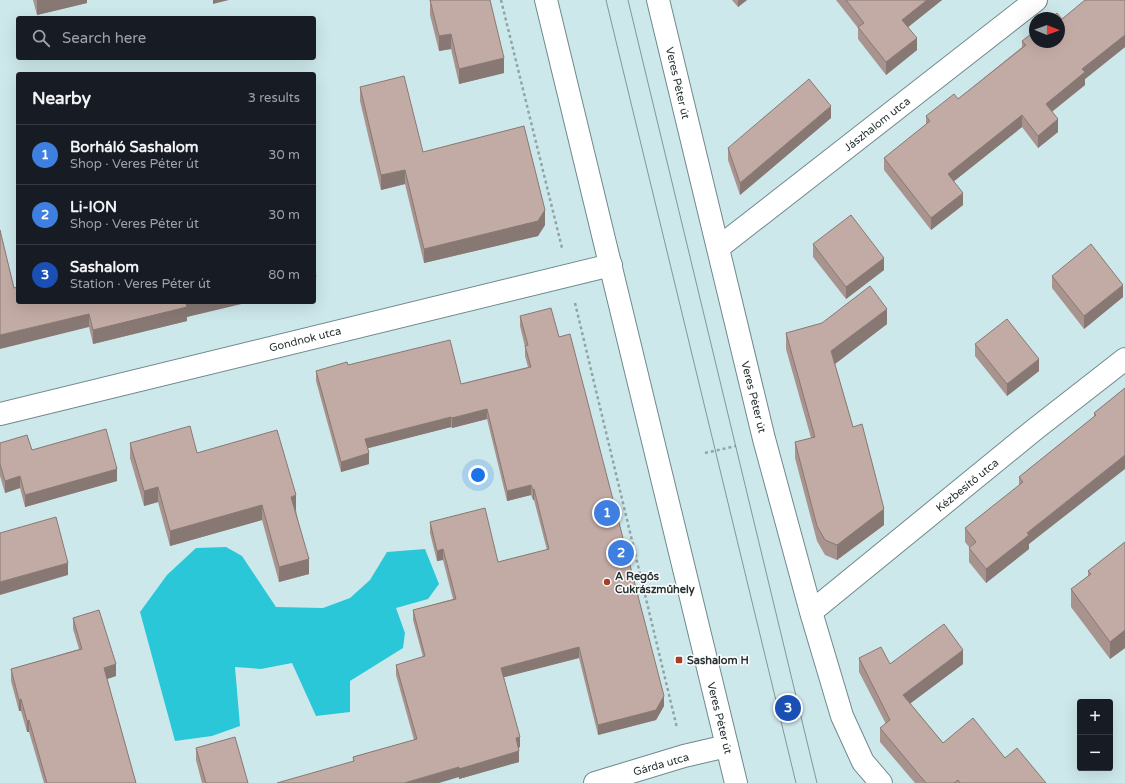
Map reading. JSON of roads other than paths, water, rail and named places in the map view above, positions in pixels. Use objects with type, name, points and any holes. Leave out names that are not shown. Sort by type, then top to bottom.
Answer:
[{"type":"street","name":"Veres Péter út","points":[[546,0],[736,783]]},
{"type":"street","name":"Veres Péter út","points":[[658,0],[764,439],[811,612],[842,716],[863,762],[881,783]]},
{"type":"street","name":"Jászhalom utca","points":[[718,248],[1036,0]]},
{"type":"street","name":"Gondnok utca","points":[[0,414],[610,266]]},
{"type":"street","name":"Kézbesítő utca","points":[[811,612],[1034,430],[1125,359]]},
{"type":"street","name":"Gárda utca","points":[[595,783],[684,756],[727,746]]},
{"type":"tram line","points":[[606,0],[796,783]]},
{"type":"tram line","points":[[628,0],[817,783]]},
{"type":"place","name":"Borháló Sashalom","points":[[607,513]]},
{"type":"place","name":"Li-ION","points":[[621,553]]},
{"type":"place","name":"A Regős Cukrászműhely","points":[[607,582]]},
{"type":"place","name":"Sashalom H","points":[[679,660]]},
{"type":"place","name":"Sashalom","points":[[788,708]]}]
